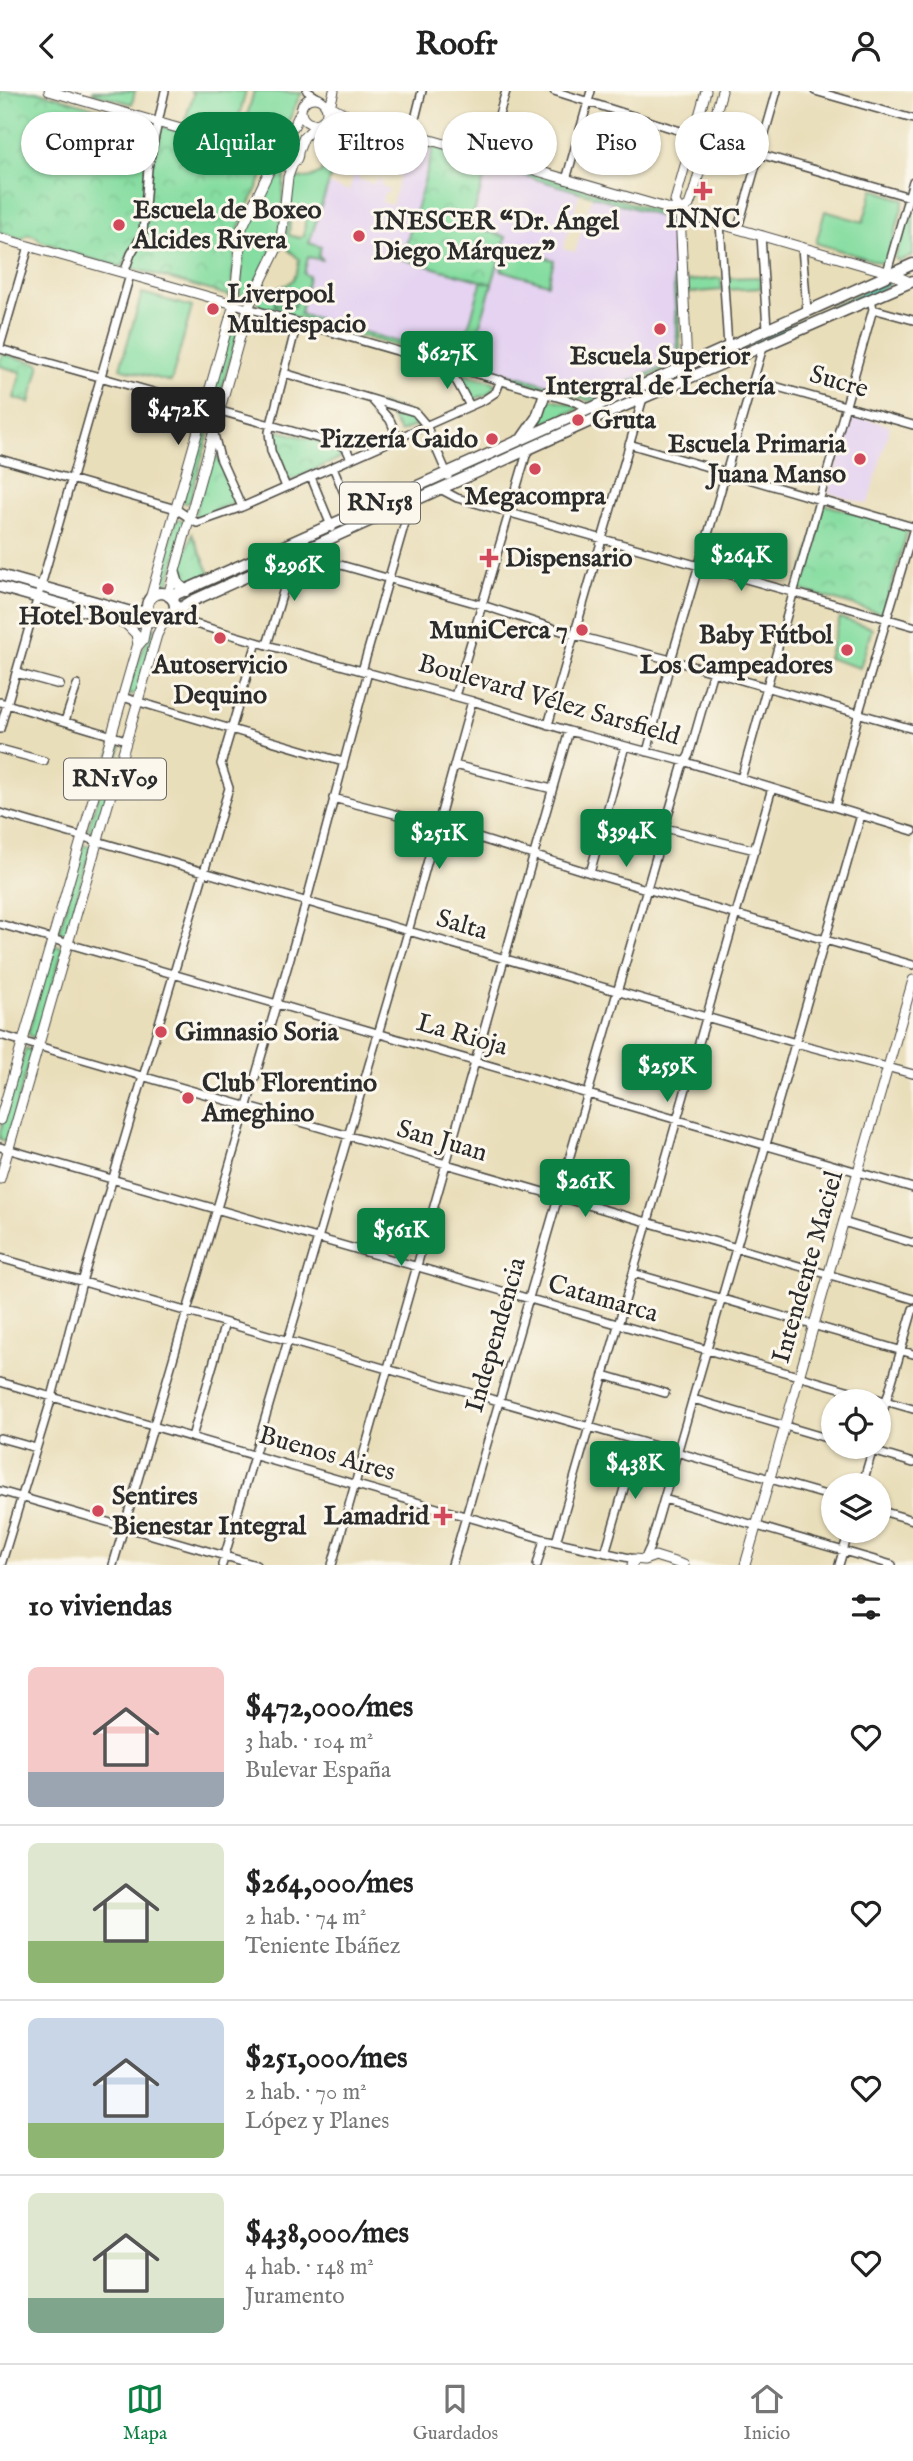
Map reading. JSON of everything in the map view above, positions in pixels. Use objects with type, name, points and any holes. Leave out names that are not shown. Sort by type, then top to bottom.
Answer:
[{"type":"highway","name":"RN158","points":[[525,444],[590,408],[913,264]]},
{"type":"highway","name":"RN158","points":[[169,597],[333,531],[525,444],[608,413],[762,347],[872,304],[911,281]]},
{"type":"highway","points":[[525,444],[545,393]]},
{"type":"highway","name":"RN158","points":[[356,521],[407,505],[440,489],[449,479]]},
{"type":"highway","name":"RN158","points":[[169,617],[191,601],[306,549],[333,531]]},
{"type":"highway","points":[[175,573],[178,584],[186,591]]},
{"type":"highway","name":"Boulevard Vélez Sarsfield","points":[[0,575],[124,622],[148,615]]},
{"type":"highway","name":"Boulevard Vélez Sarsfield","points":[[0,587],[169,617]]},
{"type":"highway","points":[[148,615],[150,599],[158,594],[169,597],[174,604],[169,617]]},
{"type":"main road","points":[[49,91],[82,95],[129,112]]},
{"type":"main road","points":[[303,106],[313,98],[324,112],[334,91]]},
{"type":"main road","points":[[699,112],[704,91]]},
{"type":"main road","points":[[716,112],[722,91]]},
{"type":"main road","points":[[300,113],[311,92]]},
{"type":"main road","points":[[303,106],[306,121],[314,117]]},
{"type":"main road","points":[[300,147],[314,124]]},
{"type":"main road","points":[[150,599],[234,304],[242,228],[266,175]]},
{"type":"main road","points":[[169,597],[248,308],[281,240],[289,175]]},
{"type":"main road","points":[[550,175],[738,228],[911,281]]},
{"type":"main road","points":[[682,175],[675,201],[680,212],[687,366],[690,378]]},
{"type":"main road","points":[[680,212],[689,205],[698,175]]},
{"type":"main road","points":[[0,238],[234,304]]},
{"type":"main road","name":"RN1V09","points":[[0,1120],[122,697],[137,647],[143,640],[148,615]]},
{"type":"main road","name":"RN1V09","points":[[0,1179],[4,1148],[38,1046],[126,740],[160,629],[169,617]]},
{"type":"main road","points":[[124,622],[136,634],[137,647]]},
{"type":"main road","name":"Intendente Maciel","points":[[745,1565],[913,980]]},
{"type":"main road","name":"Buenos Aires","points":[[633,1562],[649,1562],[655,1556],[684,1565]]},
{"type":"street","points":[[159,112],[165,91]]},
{"type":"street","points":[[417,112],[422,91]]},
{"type":"street","points":[[500,112],[506,91]]},
{"type":"street","points":[[554,91],[675,129]]},
{"type":"street","points":[[566,180],[591,91]]},
{"type":"street","points":[[769,119],[777,91]]},
{"type":"street","points":[[815,91],[913,119]]},
{"type":"street","points":[[311,92],[324,112]]},
{"type":"street","points":[[769,157],[911,197]]},
{"type":"street","points":[[0,730],[4,703],[16,673],[72,480],[131,254],[143,233],[147,175]]},
{"type":"street","points":[[738,228],[753,175]]},
{"type":"street","points":[[890,273],[913,181]]},
{"type":"street","points":[[720,223],[728,347]]},
{"type":"street","points":[[761,235],[767,330]]},
{"type":"street","points":[[29,246],[0,348],[341,445],[351,459]]},
{"type":"street","points":[[802,247],[807,311]]},
{"type":"street","points":[[234,304],[545,393],[597,412],[608,413]]},
{"type":"street","points":[[741,779],[872,304],[913,320]]},
{"type":"street","points":[[286,487],[271,451],[270,426],[297,323]]},
{"type":"street","points":[[647,752],[762,347]]},
{"type":"street","points":[[442,364],[457,382],[470,406]]},
{"type":"street","points":[[284,373],[415,412],[426,425],[449,479]]},
{"type":"street","points":[[0,459],[176,509],[201,523],[470,406],[493,395],[501,380]]},
{"type":"street","name":"Sucre","points":[[753,380],[913,425]]},
{"type":"street","points":[[369,398],[390,420],[398,438]]},
{"type":"street","points":[[548,725],[643,398]]},
{"type":"street","points":[[214,434],[220,458],[242,507]]},
{"type":"street","points":[[455,696],[509,513],[525,444]]},
{"type":"street","points":[[629,444],[819,498],[913,529],[859,712],[835,807]]},
{"type":"street","points":[[333,467],[356,521]]},
{"type":"street","points":[[311,477],[333,531]]},
{"type":"street","points":[[440,489],[457,498],[913,627]]},
{"type":"street","points":[[113,1565],[306,903],[388,579],[406,519],[407,505]]},
{"type":"street","points":[[306,549],[316,558],[482,605],[574,635],[713,671],[913,729]]},
{"type":"street","points":[[267,645],[289,572],[288,557]]},
{"type":"street","name":"Boulevard Vélez Sarsfield","points":[[169,617],[686,762],[913,831]]},
{"type":"street","points":[[1,1565],[229,788],[221,764],[257,642]]},
{"type":"street","name":"Independencia","points":[[452,1565],[587,1093],[713,671]]},
{"type":"street","points":[[16,673],[60,685]]},
{"type":"street","points":[[65,721],[77,685]]},
{"type":"street","points":[[122,697],[343,762]]},
{"type":"street","points":[[222,1565],[408,932],[472,701]]},
{"type":"street","points":[[4,703],[126,740]]},
{"type":"street","points":[[332,1565],[569,731]]},
{"type":"street","points":[[590,873],[625,746]]},
{"type":"street","points":[[0,748],[44,761]]},
{"type":"street","points":[[454,765],[552,789]]},
{"type":"street","points":[[556,1542],[772,788]]},
{"type":"street","points":[[333,797],[913,965]]},
{"type":"street","name":"Salta","points":[[0,813],[617,992],[913,1074]]},
{"type":"street","points":[[649,1562],[650,1547],[861,815]]},
{"type":"street","points":[[665,828],[755,850]]},
{"type":"street","name":"La Rioja","points":[[0,924],[913,1188]]},
{"type":"street","name":"San Juan","points":[[0,1035],[913,1299]]},
{"type":"street","name":"Catamarca","points":[[4,1148],[842,1389]]},
{"type":"street","points":[[843,1223],[913,1243]]},
{"type":"street","points":[[0,1258],[821,1493]]},
{"type":"street","points":[[633,1273],[913,1354]]},
{"type":"street","points":[[890,1389],[913,1309]]},
{"type":"street","points":[[192,1437],[225,1323]]},
{"type":"street","points":[[604,1375],[665,1393]]},
{"type":"street","name":"Buenos Aires","points":[[0,1382],[544,1539],[633,1562]]},
{"type":"street","points":[[693,1399],[821,1436]]},
{"type":"street","name":"Catamarca","points":[[891,1402],[913,1409]]},
{"type":"street","points":[[0,1438],[36,1448]]},
{"type":"street","points":[[605,1553],[638,1441]]},
{"type":"street","points":[[891,1455],[913,1463]]},
{"type":"street","points":[[0,1491],[257,1565]]},
{"type":"street","points":[[664,1499],[892,1565]]},
{"type":"street","points":[[891,1514],[913,1520]]},
{"type":"street","points":[[537,1565],[544,1539]]},
{"type":"street","points":[[839,1565],[845,1543]]},
{"type":"shaded area","points":[[428,149],[433,150],[428,168]]},
{"type":"shaded area","points":[[354,175],[359,175],[358,179],[374,184],[377,179],[382,181],[381,186],[389,189],[388,194],[384,193],[382,202],[392,205],[400,175],[426,175],[402,259],[482,280],[459,359],[299,314],[309,277],[304,275],[309,257],[321,260],[322,257],[318,256],[309,243],[328,184],[349,191]]},
{"type":"shaded area","points":[[485,175],[522,175],[580,192],[563,249],[575,252],[592,196],[666,220],[671,232],[678,360],[593,398],[468,362],[506,238],[470,226]]},
{"type":"shaded area","name":"Escuela Primaria Juana Manso","points":[[851,414],[890,426],[868,504],[829,493]]},
{"type":"green space","points":[[0,91],[36,91],[109,112],[21,112],[21,175],[148,175],[142,232],[122,267],[59,250],[56,246],[28,234],[22,239],[0,233]]},
{"type":"green space","points":[[93,91],[135,91],[132,104]]},
{"type":"green space","points":[[190,91],[246,91],[240,112],[188,112],[194,93]]},
{"type":"green space","points":[[254,91],[302,93],[293,112],[248,112]]},
{"type":"green space","points":[[159,125],[173,129],[173,175],[263,175],[239,227],[230,296],[128,267],[143,237],[148,175],[159,175]]},
{"type":"green space","points":[[434,147],[442,149],[442,175],[485,175],[470,226],[506,237],[492,284],[402,259]]},
{"type":"green space","points":[[272,175],[285,175],[279,235],[249,297],[244,299],[239,292],[247,224]]},
{"type":"green space","points":[[331,175],[309,243],[321,247],[318,256],[322,260],[308,257],[304,274],[309,276],[300,314],[459,359],[482,280],[492,284],[469,362],[593,398],[678,360],[671,232],[666,220],[654,214],[522,175],[540,175],[667,214],[674,233],[681,362],[593,402],[259,307],[257,300],[262,291],[289,284],[296,275],[299,259],[283,245],[289,212],[289,235],[299,238],[304,236],[306,210],[289,208],[291,185],[296,179]]},
{"type":"green space","points":[[686,175],[694,175],[689,193],[682,204],[679,201]]},
{"type":"green space","points":[[873,189],[904,200],[887,262],[881,263],[816,243],[825,211],[863,222]]},
{"type":"green space","points":[[913,202],[913,256],[898,261],[895,258],[910,204]]},
{"type":"green space","points":[[508,247],[554,260],[548,284],[501,270]]},
{"type":"green space","points":[[760,277],[761,288],[726,290],[726,278]]},
{"type":"green space","points":[[721,278],[722,290],[688,293],[687,281]]},
{"type":"green space","points":[[889,280],[889,284],[870,296],[699,367]]},
{"type":"green space","points":[[274,291],[295,295],[297,299],[294,307],[274,306],[276,298],[271,295]]},
{"type":"green space","points":[[142,293],[192,307],[171,382],[120,368]]},
{"type":"green space","points":[[236,313],[242,316],[218,402],[215,403],[210,398]]},
{"type":"green space","points":[[3,354],[40,364],[30,403],[14,398],[21,372],[0,366]]},
{"type":"green space","points":[[460,373],[494,382],[495,386],[487,395],[471,400],[456,377]]},
{"type":"green space","points":[[548,398],[577,406],[579,409],[541,425]]},
{"type":"green space","points":[[380,404],[414,414],[420,424],[400,432]]},
{"type":"green space","points":[[210,416],[213,419],[189,503],[184,503],[205,418]]},
{"type":"green space","points":[[275,430],[338,446],[347,455],[288,482],[274,450]]},
{"type":"green space","points":[[212,456],[218,457],[237,501],[197,519],[194,516]]},
{"type":"green space","points":[[823,504],[908,529],[883,614],[798,589]]},
{"type":"green space","points":[[182,519],[185,523],[167,589],[157,589],[176,520]]},
{"type":"green space","points":[[328,531],[328,534],[179,604],[178,599]]},
{"type":"green space","points":[[192,534],[211,576],[186,587],[178,576]]},
{"type":"green space","points":[[840,618],[872,628],[860,668],[828,658]]},
{"type":"green space","points":[[156,627],[137,693],[130,695],[128,690],[151,628]]},
{"type":"green space","points":[[114,742],[121,747],[97,830],[93,832],[88,829]]},
{"type":"green space","points":[[84,844],[91,847],[67,934],[64,934],[59,931]]},
{"type":"green space","points":[[57,945],[63,948],[38,1037],[34,1038],[28,1034],[53,947]]},
{"type":"green space","points":[[26,1048],[32,1051],[5,1141],[0,1139],[0,1132]]},
{"type":"waterway","points":[[702,366],[888,283]]},
{"type":"waterway","points":[[610,406],[677,376]]},
{"type":"place","name":"INNC","points":[[703,191]]},
{"type":"place","name":"Escuela de Boxeo Alcides Rivera","points":[[119,225]]},
{"type":"place","name":"INESCER “Dr. Ángel Diego Márquez”","points":[[359,236]]},
{"type":"place","name":"Liverpool Multiespacio","points":[[213,309]]},
{"type":"place","name":"Escuela Superior Intergral de Lechería","points":[[660,329]]},
{"type":"place","name":"Gruta","points":[[578,420]]},
{"type":"place","name":"Pizzería Gaido","points":[[492,439]]},
{"type":"place","name":"Escuela Primaria Juana Manso","points":[[860,459]]},
{"type":"place","name":"Megacompra","points":[[535,469]]},
{"type":"place","name":"Dispensario","points":[[489,558]]},
{"type":"place","name":"Hotel Boulevard","points":[[108,589]]},
{"type":"place","name":"MuniCerca 7","points":[[582,630]]},
{"type":"place","name":"Autoservicio Dequino","points":[[220,638]]},
{"type":"place","name":"Baby Fútbol Los Campeadores","points":[[847,650]]},
{"type":"place","name":"Gimnasio Soria","points":[[161,1032]]},
{"type":"place","name":"Club Florentino Ameghino","points":[[188,1098]]},
{"type":"place","name":"Sentires Bienestar Integral","points":[[98,1511]]},
{"type":"place","name":"Lamadrid","points":[[443,1516]]}]
